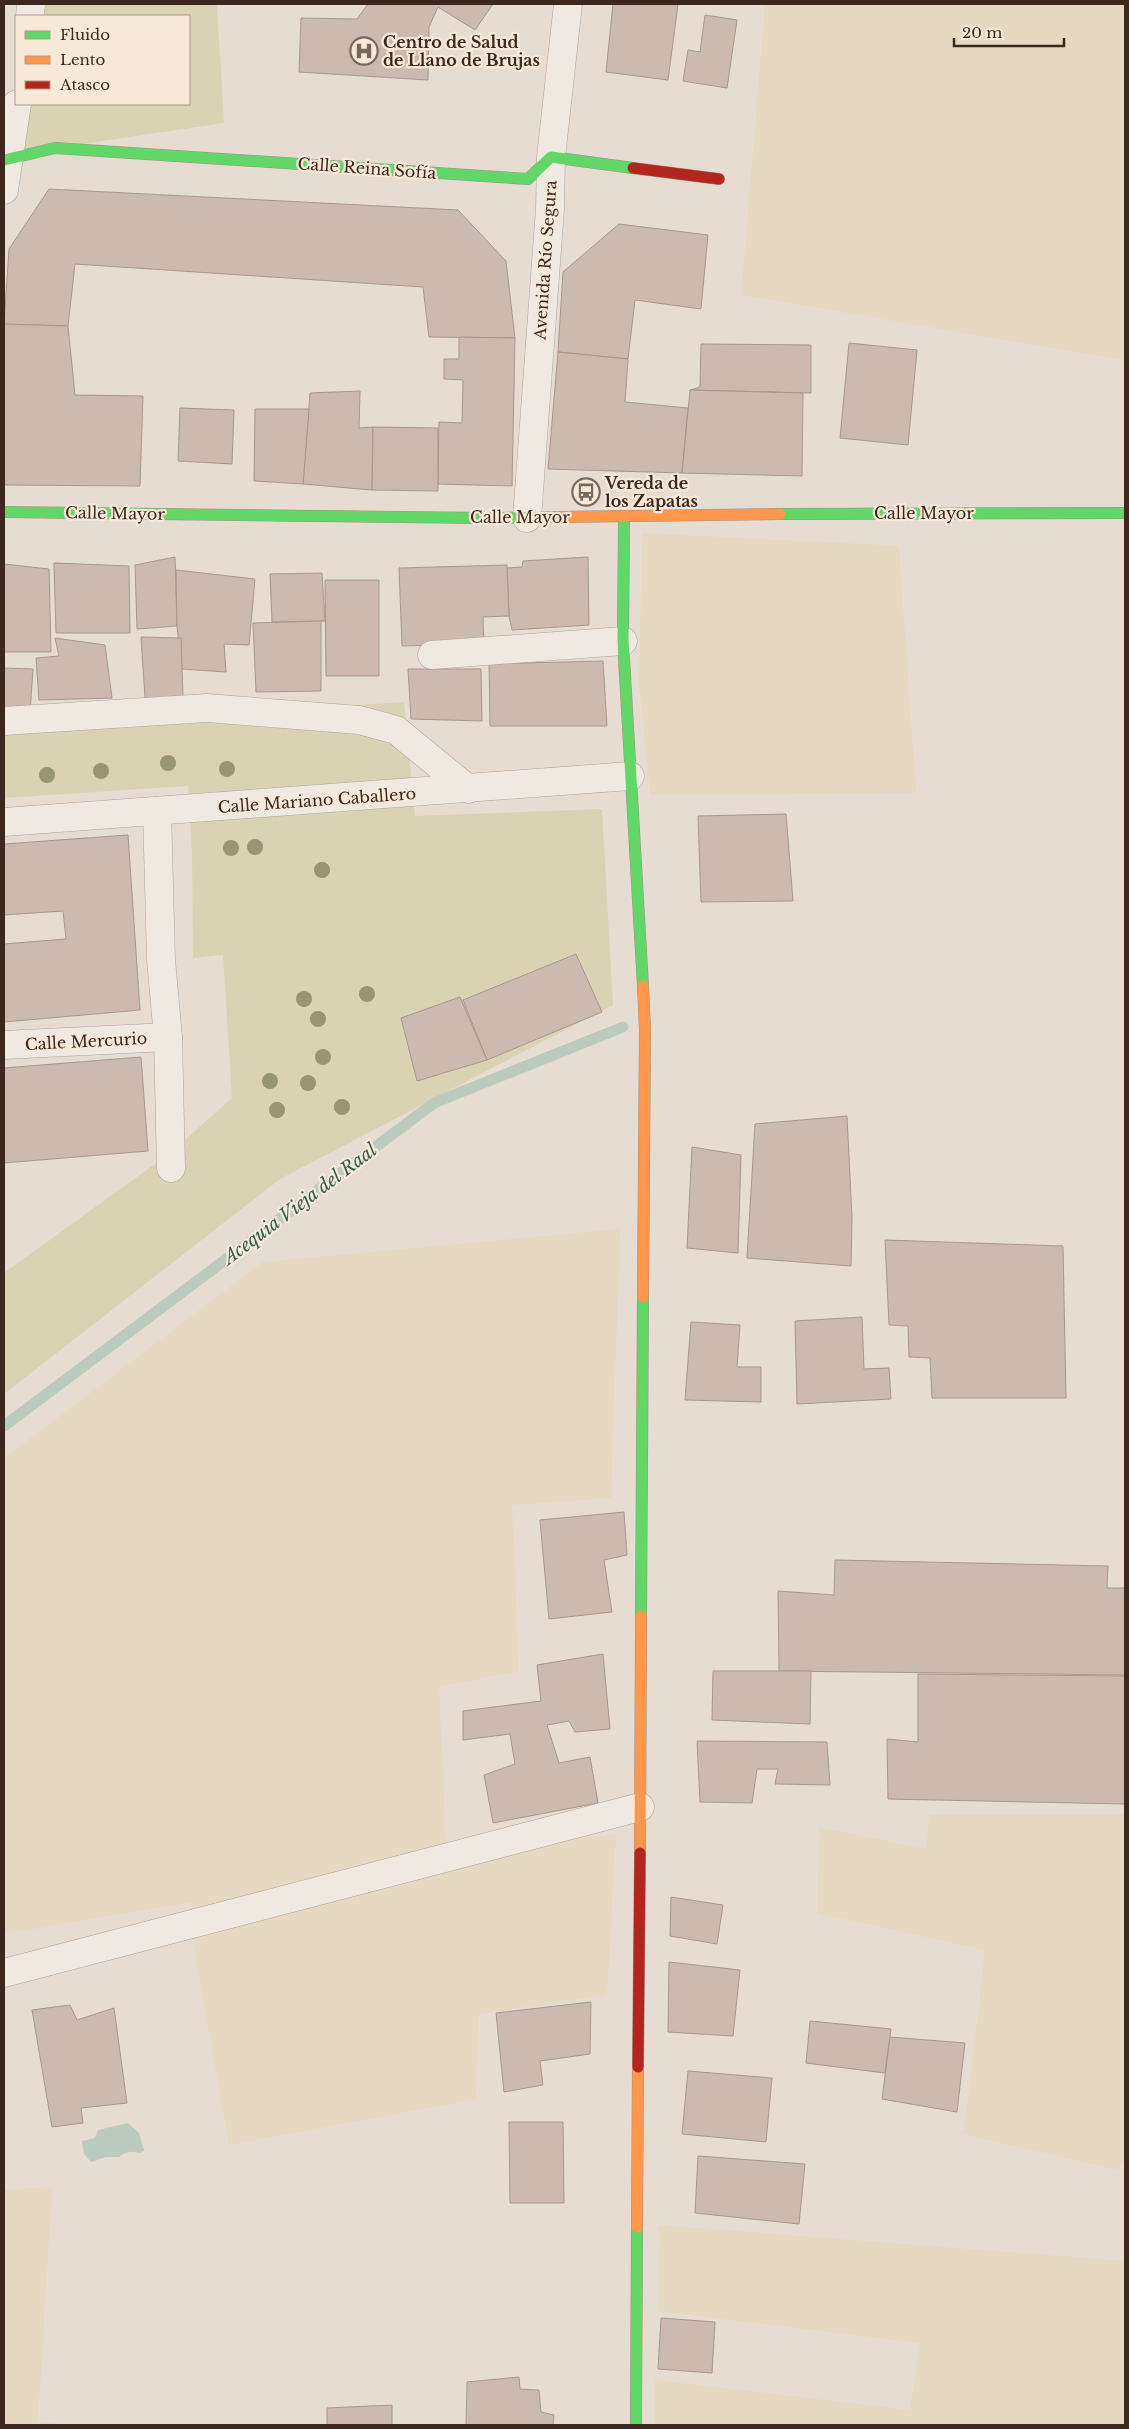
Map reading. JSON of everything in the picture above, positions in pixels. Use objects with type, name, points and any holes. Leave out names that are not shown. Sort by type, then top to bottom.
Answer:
[{"type":"main road","name":"Calle Reina Sofía","points":[[6,160],[55,148],[528,179],[550,157]]},
{"type":"main road","points":[[550,157],[719,179]]},
{"type":"main road","name":"Calle Mayor","points":[[4,512],[528,518],[698,514],[1125,512]]},
{"type":"main road","points":[[624,516],[623,641],[646,1030],[636,2425]]},
{"type":"street","name":"Avenida Río Segura","points":[[528,518],[550,209],[550,157],[568,4]]},
{"type":"street","points":[[4,190],[6,160],[17,105]]},
{"type":"street","points":[[432,655],[623,641]]},
{"type":"street","points":[[4,721],[207,708],[359,720],[396,730],[468,789]]},
{"type":"street","name":"Calle Mariano Caballero","points":[[4,822],[630,776]]},
{"type":"street","points":[[157,811],[161,960],[168,1037],[171,1168]]},
{"type":"street","name":"Calle Mercurio","points":[[4,1045],[168,1037]]},
{"type":"street","points":[[4,1973],[640,1807]]},
{"type":"shaded area","points":[[24,4],[217,4],[224,123],[55,148],[8,160],[15,88],[15,105],[190,105],[190,15],[23,15]]},
{"type":"shaded area","points":[[765,4],[1125,4],[1125,360],[741,295]]},
{"type":"shaded area","points":[[642,533],[899,546],[916,793],[650,795],[639,684]]},
{"type":"shaded area","points":[[404,702],[415,816],[602,809],[613,1005],[280,1179],[4,1394],[4,1273],[170,1153],[232,1098],[223,955],[193,958],[192,854],[188,786],[4,798],[4,730]]},
{"type":"shaded area","points":[[620,1229],[611,1498],[512,1505],[519,1671],[439,1687],[446,1844],[616,1835],[607,1995],[479,2014],[476,2099],[229,2145],[192,1937],[191,1902],[4,1934],[4,1458],[263,1262]]},
{"type":"shaded area","points":[[1125,1814],[1125,2156],[1117,2170],[964,2134],[985,1950],[817,1913],[819,1827],[926,1849],[929,1815]]},
{"type":"shaded area","points":[[128,2123],[139,2133],[144,2150],[140,2153],[129,2152],[119,2157],[106,2157],[91,2162],[84,2154],[82,2141],[95,2138],[98,2130]]},
{"type":"shaded area","points":[[52,2187],[38,2422],[70,2425],[4,2425],[4,2190]]},
{"type":"shaded area","points":[[659,2225],[1125,2261],[1125,2425],[655,2425],[655,2380],[910,2410],[920,2343],[658,2311]]},
{"type":"building","name":"Centro de Salud de Llano de Brujas","points":[[368,4],[493,4],[475,30],[438,7],[429,27],[428,80],[299,72],[301,18],[357,19]]},
{"type":"building","points":[[613,4],[678,4],[668,80],[606,72]]},
{"type":"building","points":[[705,15],[737,20],[727,88],[683,81],[688,50],[700,52]]},
{"type":"building","points":[[49,189],[458,210],[506,261],[515,338],[429,337],[423,287],[75,264],[68,326],[4,324],[9,249]]},
{"type":"building","points":[[619,224],[708,235],[701,309],[635,300],[628,359],[558,352],[563,272]]},
{"type":"building","points":[[4,324],[68,326],[75,395],[143,396],[140,486],[4,485]]},
{"type":"building","points":[[459,337],[515,338],[512,486],[438,484],[439,422],[462,423],[463,380],[444,379],[444,359],[459,359]]},
{"type":"building","points":[[849,343],[917,350],[908,445],[840,438]]},
{"type":"building","points":[[701,344],[811,345],[811,393],[690,390],[700,387]]},
{"type":"building","points":[[558,352],[628,359],[625,402],[688,408],[682,473],[548,469]]},
{"type":"building","points":[[690,390],[803,393],[802,476],[682,473]]},
{"type":"building","points":[[360,391],[359,428],[373,427],[372,490],[303,484],[310,393]]},
{"type":"building","points":[[180,408],[234,410],[232,464],[178,461]]},
{"type":"building","points":[[255,409],[309,409],[303,484],[254,481]]},
{"type":"building","points":[[373,427],[438,428],[438,491],[372,490]]},
{"type":"building","points":[[175,557],[177,626],[137,629],[135,565]]},
{"type":"building","points":[[588,557],[589,625],[512,630],[509,616],[507,568],[522,567],[523,561]]},
{"type":"building","points":[[54,563],[129,566],[130,633],[56,633]]},
{"type":"building","points":[[4,564],[49,569],[51,652],[4,652]]},
{"type":"building","points":[[507,565],[509,616],[483,617],[484,644],[402,646],[399,568]]},
{"type":"building","points":[[176,570],[255,579],[249,645],[224,644],[226,672],[182,669],[177,626]]},
{"type":"building","points":[[322,573],[325,621],[272,622],[270,574]]},
{"type":"building","points":[[325,580],[379,580],[379,676],[326,676]]},
{"type":"building","points":[[321,621],[321,691],[256,692],[253,623]]},
{"type":"building","points":[[141,637],[181,638],[183,697],[145,698]]},
{"type":"building","points":[[55,638],[105,645],[112,698],[39,700],[36,658],[59,656]]},
{"type":"building","points":[[603,661],[607,726],[490,726],[489,664]]},
{"type":"building","points":[[4,668],[33,669],[30,713],[4,714]]},
{"type":"building","points":[[408,669],[481,669],[482,721],[411,719]]},
{"type":"building","points":[[786,814],[793,901],[701,902],[698,816]]},
{"type":"building","points":[[128,835],[140,1010],[4,1022],[4,944],[66,939],[63,911],[4,915],[4,844]]},
{"type":"building","points":[[576,954],[602,1012],[487,1060],[463,1000]]},
{"type":"building","points":[[460,997],[487,1060],[417,1081],[401,1018]]},
{"type":"building","points":[[141,1057],[148,1151],[4,1163],[4,1068]]},
{"type":"building","points":[[847,1116],[852,1218],[851,1266],[747,1258],[755,1124]]},
{"type":"building","points":[[692,1147],[741,1155],[738,1253],[687,1248]]},
{"type":"building","points":[[885,1240],[1063,1246],[1066,1398],[932,1398],[930,1358],[909,1357],[908,1326],[889,1325]]},
{"type":"building","points":[[862,1317],[864,1369],[889,1368],[891,1399],[797,1404],[795,1321]]},
{"type":"building","points":[[691,1322],[740,1325],[737,1367],[761,1367],[761,1402],[685,1400]]},
{"type":"building","points":[[624,1512],[627,1555],[604,1560],[612,1612],[549,1619],[540,1520]]},
{"type":"building","points":[[835,1560],[1108,1566],[1107,1588],[1125,1588],[1125,1675],[779,1671],[778,1591],[834,1595]]},
{"type":"building","points":[[603,1654],[610,1729],[575,1732],[569,1721],[547,1725],[559,1763],[590,1757],[598,1803],[493,1823],[484,1775],[515,1764],[510,1734],[463,1740],[463,1711],[541,1701],[537,1665]]},
{"type":"building","points":[[713,1671],[811,1671],[810,1724],[712,1720]]},
{"type":"building","points":[[918,1674],[1125,1676],[1125,1804],[888,1799],[887,1739],[918,1742]]},
{"type":"building","points":[[697,1741],[827,1742],[830,1785],[775,1784],[778,1769],[757,1769],[752,1803],[700,1802]]},
{"type":"building","points":[[671,1897],[723,1905],[717,1944],[670,1936]]},
{"type":"building","points":[[669,1962],[740,1970],[733,2036],[668,2032]]},
{"type":"building","points":[[591,2002],[590,2054],[540,2061],[543,2085],[504,2092],[496,2013]]},
{"type":"building","points":[[70,2005],[77,2020],[114,2008],[127,2103],[81,2108],[83,2123],[52,2127],[32,2010]]},
{"type":"building","points":[[810,2021],[891,2029],[885,2073],[806,2063]]},
{"type":"building","points":[[890,2037],[965,2043],[957,2112],[882,2099]]},
{"type":"building","points":[[688,2071],[772,2078],[766,2142],[682,2134]]},
{"type":"building","points":[[509,2122],[563,2122],[564,2203],[510,2203]]},
{"type":"building","points":[[698,2156],[805,2164],[799,2224],[695,2213]]},
{"type":"building","points":[[661,2318],[715,2322],[712,2373],[658,2369]]},
{"type":"building","points":[[519,2377],[520,2389],[539,2390],[541,2412],[554,2415],[553,2425],[466,2425],[467,2382]]},
{"type":"building","points":[[392,2405],[392,2425],[327,2425],[327,2408]]},
{"type":"waterway","name":"Acequia Vieja del Raal","points":[[4,1426],[434,1103],[623,1027]]},
{"type":"traffic: fast","points":[[4,160],[55,148],[528,179],[551,157],[633,168]]},
{"type":"traffic: fast","points":[[4,512],[483,518],[558,517]]},
{"type":"traffic: fast","points":[[780,514],[1125,513]]},
{"type":"traffic: fast","points":[[624,516],[623,641],[643,986]]},
{"type":"traffic: fast","points":[[641,1616],[643,1297]]},
{"type":"traffic: fast","points":[[636,2425],[637,2227]]},
{"type":"traffic: slow","points":[[558,517],[780,514]]},
{"type":"traffic: slow","points":[[643,986],[645,1030],[643,1297]]},
{"type":"traffic: slow","points":[[640,1853],[641,1616]]},
{"type":"traffic: slow","points":[[637,2227],[638,2067]]},
{"type":"traffic: jam","points":[[633,168],[719,179]]},
{"type":"traffic: jam","points":[[638,2067],[640,1853]]},
{"type":"place","name":"Centro de Salud de Llano de Brujas","points":[[364,51]]},
{"type":"place","name":"Vereda de los Zapatas","points":[[586,492]]}]
